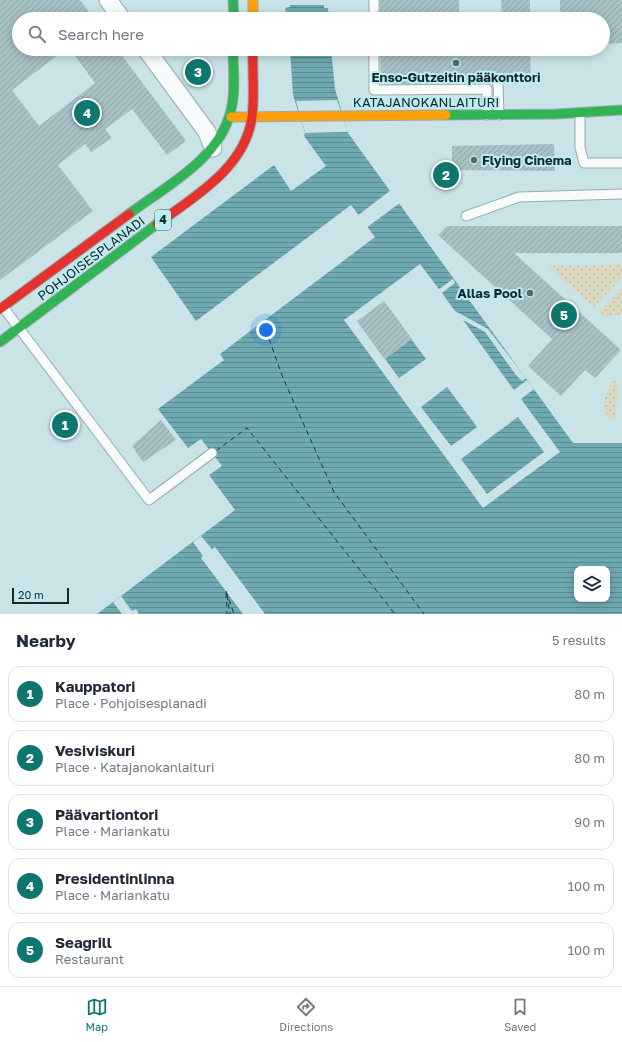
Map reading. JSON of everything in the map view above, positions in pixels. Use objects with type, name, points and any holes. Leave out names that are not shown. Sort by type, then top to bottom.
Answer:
[{"type":"main road","points":[[233,0],[234,12]]},
{"type":"main road","points":[[253,0],[253,12]]},
{"type":"main road","name":"POHJOISESPLANADI","points":[[1,308],[202,160],[223,135],[230,118],[233,96],[234,56]]},
{"type":"main road","name":"4","points":[[252,117],[253,56]]},
{"type":"main road","name":"KATAJANOKANLAITURI","points":[[230,118],[580,114],[622,110]]},
{"type":"main road","name":"POHJOISESPLANADI","points":[[6,334],[217,180],[232,163],[246,137],[252,117]]},
{"type":"street","points":[[108,0],[117,12]]},
{"type":"street","points":[[151,56],[208,132],[213,148]]},
{"type":"lane","points":[[374,0],[374,12]]},
{"type":"lane","points":[[374,56],[374,90],[487,89],[487,115]]},
{"type":"lane","points":[[498,84],[499,115]]},
{"type":"lane","points":[[580,114],[580,147],[584,163],[622,163]]},
{"type":"lane","points":[[466,216],[519,197],[622,194]]},
{"type":"lane","points":[[1,308],[6,334],[148,500],[212,453]]},
{"type":"shaded area","points":[[622,265],[622,277],[594,307],[548,266]]},
{"type":"shaded area","points":[[622,287],[622,314],[605,317],[599,312]]},
{"type":"shaded area","points":[[615,380],[618,382],[616,420],[609,418],[605,413],[604,408],[604,402],[608,390]]},
{"type":"water","points":[[290,0],[324,0],[324,8],[328,8],[328,12],[286,12],[285,8],[290,7]]},
{"type":"water","points":[[290,56],[332,56],[335,89],[348,133],[573,443],[622,443],[622,614],[97,614],[235,510],[209,475],[222,466],[201,439],[188,448],[158,409],[224,360],[220,354],[375,237],[351,205],[196,321],[151,257],[274,165],[291,191],[326,166],[304,136],[305,133],[293,95]]},
{"type":"pier","points":[[290,0],[324,0],[324,5],[290,5]]},
{"type":"pier","points":[[337,100],[348,132],[305,133],[296,101]]},
{"type":"pier","points":[[391,190],[400,203],[366,228],[357,216]]},
{"type":"pier","name":"Allas Pool","points":[[420,264],[439,289],[453,279],[455,283],[442,293],[455,311],[488,329],[526,378],[522,381],[516,375],[485,332],[463,320],[514,390],[527,380],[534,389],[521,399],[560,452],[483,508],[344,320]],"holes":[[[411,339],[426,359],[399,378],[385,359]],[[447,387],[477,427],[451,446],[421,407]],[[518,417],[544,452],[487,494],[461,459]]]},
{"type":"pier","points":[[201,536],[212,549],[215,547],[265,614],[243,614],[201,558],[203,556],[193,542]]},
{"type":"pier","points":[[121,596],[132,611],[136,609],[139,614],[122,614],[113,602]]},
{"type":"building","points":[[0,0],[80,0],[89,12],[12,12],[12,56],[57,56],[12,90],[39,126],[95,83],[75,56],[122,56],[186,141],[167,155],[132,109],[105,129],[112,138],[91,152],[85,144],[58,165],[93,211],[0,280]]},
{"type":"building","points":[[380,0],[459,0],[459,12],[380,12]]},
{"type":"building","points":[[501,0],[530,0],[530,12],[502,12]]},
{"type":"building","points":[[560,0],[622,0],[622,43],[610,44],[610,12],[560,12]]},
{"type":"building","name":"Enso-Gutzeitin pääkonttori","points":[[380,56],[530,56],[531,83],[504,84],[503,81],[498,78],[495,79],[492,84],[381,84]]},
{"type":"building","points":[[554,144],[555,171],[452,170],[452,146]]},
{"type":"building","name":"Allas Pool","points":[[447,226],[622,226],[622,253],[514,253],[621,350],[595,378],[585,370],[561,396],[528,366],[552,339],[438,235]]},
{"type":"building","points":[[384,301],[412,339],[384,359],[357,321]]},
{"type":"building","points":[[161,420],[176,440],[143,462],[132,446]]},
{"type":"ferry route","points":[[263,322],[283,378],[334,492],[424,614]]},
{"type":"ferry route","points":[[216,451],[247,428],[395,614]]},
{"type":"ferry route","points":[[226,591],[234,614]]},
{"type":"ferry route","points":[[226,593],[227,614]]},
{"type":"ferry route","points":[[227,595],[230,614]]},
{"type":"traffic: fast","points":[[233,0],[234,12]]},
{"type":"traffic: fast","points":[[129,214],[190,170],[216,143],[225,127],[233,102],[233,56]]},
{"type":"traffic: fast","points":[[446,115],[556,114],[622,110]]},
{"type":"traffic: fast","points":[[0,342],[157,224]]},
{"type":"traffic: slow","points":[[253,0],[253,12]]},
{"type":"traffic: slow","points":[[231,117],[446,115]]},
{"type":"traffic: jam","points":[[157,224],[187,203],[216,179],[229,166],[240,151],[247,135],[252,117],[253,56]]},
{"type":"traffic: jam","points":[[0,309],[129,214]]},
{"type":"place","name":"Enso-Gutzeitin pääkonttori","points":[[456,63]]},
{"type":"place","name":"Päävartiontori","points":[[198,72]]},
{"type":"place","name":"Presidentinlinna","points":[[87,113]]},
{"type":"place","name":"Flying Cinema","points":[[474,160]]},
{"type":"place","name":"Vesiviskuri","points":[[446,175]]},
{"type":"place","name":"Allas Pool","points":[[530,293]]},
{"type":"place","name":"Seagrill","points":[[564,315]]},
{"type":"place","name":"Kauppatori","points":[[65,425]]}]
